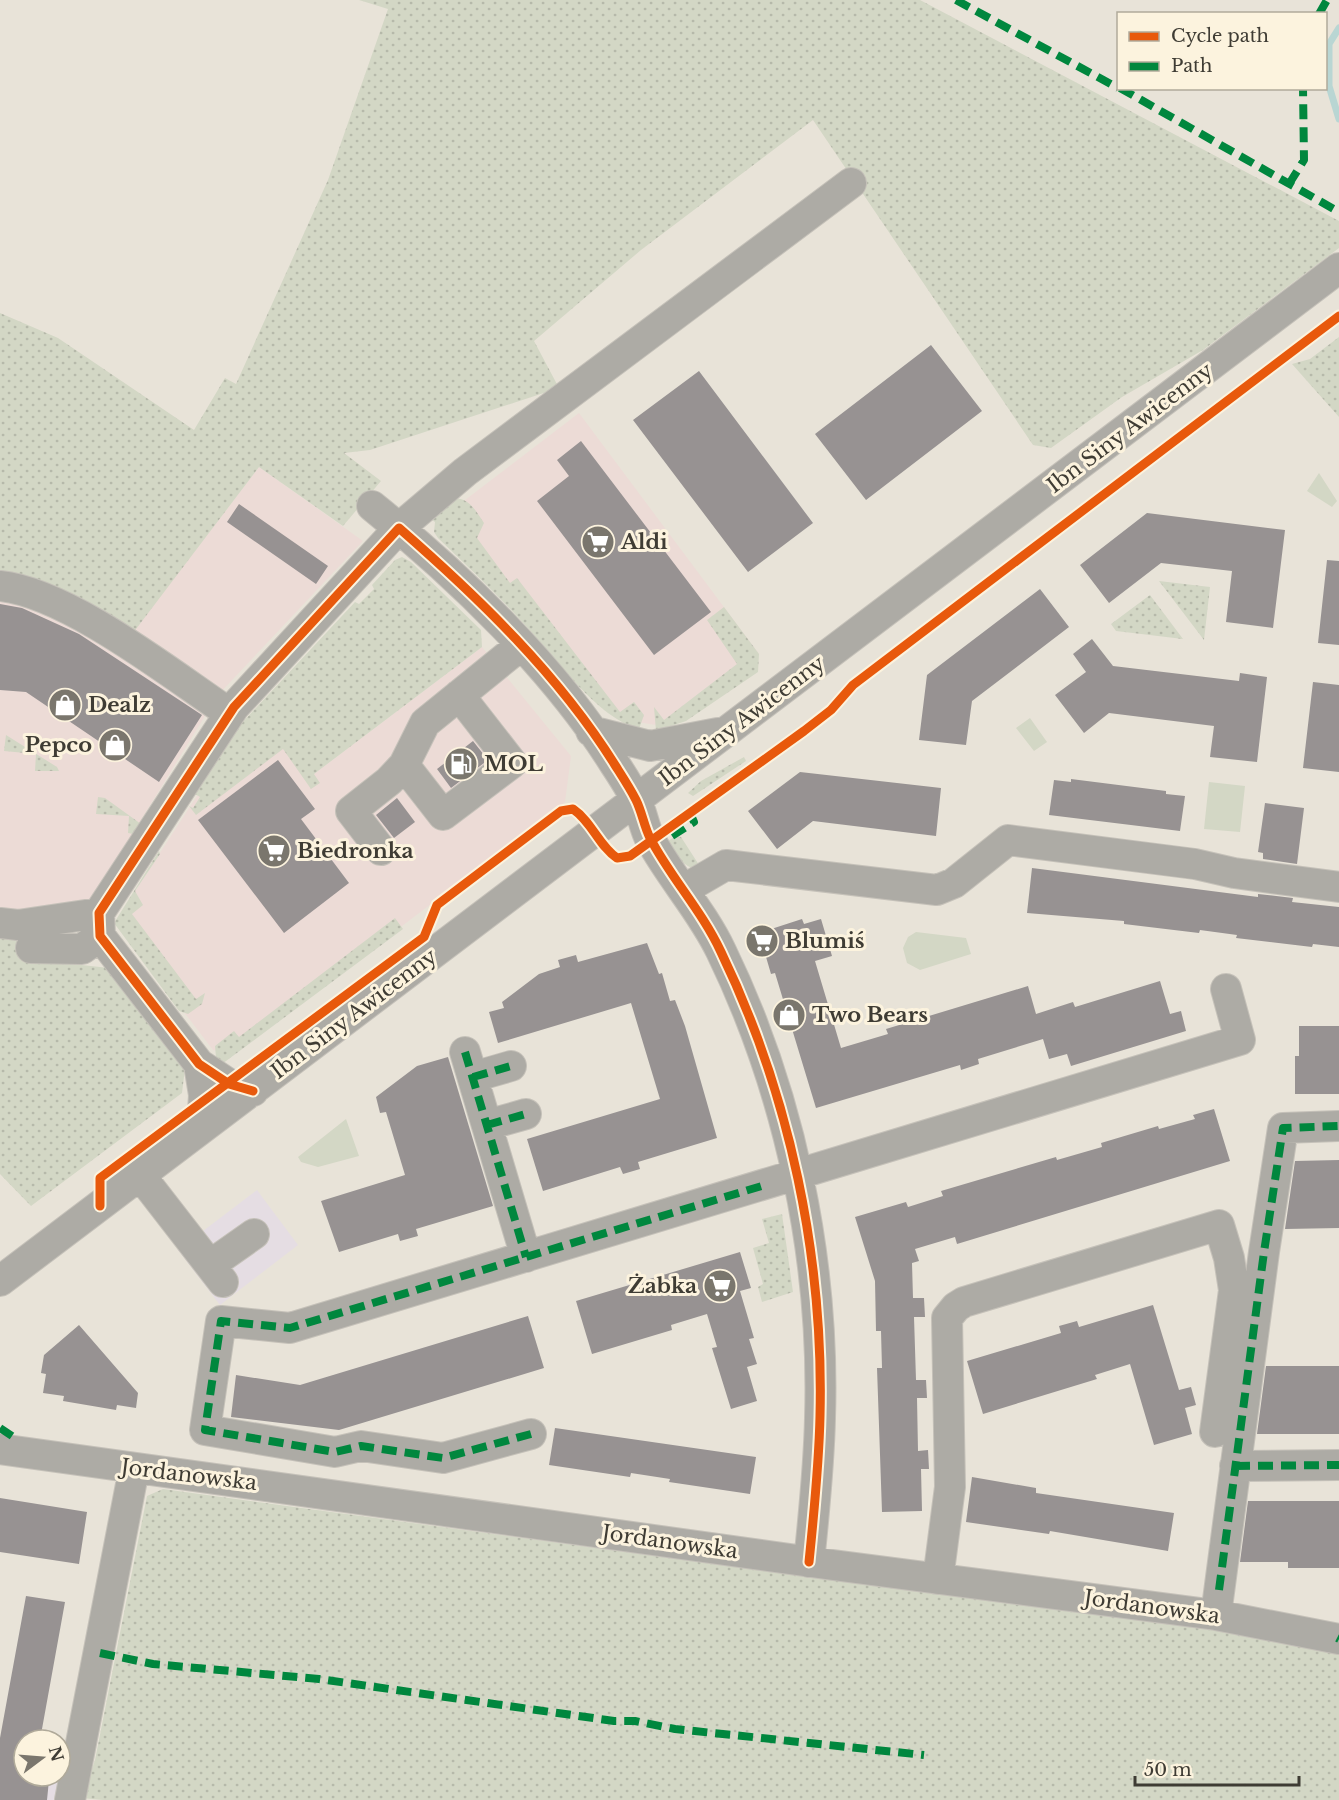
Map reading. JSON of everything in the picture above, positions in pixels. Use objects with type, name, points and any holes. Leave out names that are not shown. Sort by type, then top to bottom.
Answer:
[{"type":"street","points":[[31,948],[82,949],[229,713],[399,528],[483,459],[851,183]]},
{"type":"street","name":"Ibn Siny Awicenny","points":[[0,1281],[1339,268]]},
{"type":"street","points":[[372,506],[452,575],[520,646],[608,753],[636,801],[650,839],[719,947],[737,985],[766,1065],[797,1175],[814,1280],[820,1367],[819,1450],[809,1562]]},
{"type":"street","points":[[0,586],[18,588],[93,622],[229,713]]},
{"type":"street","points":[[381,850],[351,811],[389,781],[404,765],[425,723],[520,646]]},
{"type":"street","points":[[404,765],[444,815],[512,763],[459,695]]},
{"type":"street","points":[[591,731],[651,746],[686,741],[729,730]]},
{"type":"street","points":[[683,890],[726,865],[937,890],[954,883],[1008,840],[1195,864],[1234,873],[1339,887]]},
{"type":"street","points":[[0,923],[18,925],[99,924]]},
{"type":"street","points":[[99,924],[199,1064],[229,1084],[253,1091]]},
{"type":"street","points":[[531,1434],[443,1458],[361,1446],[335,1452],[205,1430],[221,1321],[290,1328],[1240,1040],[1226,988]]},
{"type":"street","points":[[199,1064],[204,1095],[202,1128]]},
{"type":"street","points":[[512,1066],[469,1064],[526,1257]]},
{"type":"street","points":[[487,1125],[526,1114]]},
{"type":"street","points":[[1216,1615],[1264,1252],[1283,1128],[1339,1126]]},
{"type":"street","points":[[140,1175],[217,1273],[254,1234]]},
{"type":"street","points":[[938,1579],[950,1487],[947,1318],[956,1307],[964,1302],[1219,1226],[1229,1258],[1234,1290],[1215,1432]]},
{"type":"street","name":"Jordanowska","points":[[0,1449],[809,1562],[1216,1615],[1339,1639]]},
{"type":"street","points":[[328,1493],[335,1452]]},
{"type":"street","points":[[1235,1466],[1339,1465]]},
{"type":"street","points":[[70,1800],[135,1469]]},
{"type":"shaded area","points":[[579,413],[759,654],[663,726],[617,719],[435,523]]},
{"type":"shaded area","points":[[259,467],[363,541],[218,695],[75,927],[0,933],[0,572],[130,636]]},
{"type":"shaded area","points":[[482,647],[571,756],[565,802],[234,1054],[213,1050],[115,922],[249,716],[314,774]]},
{"type":"shaded area","points":[[257,1190],[298,1245],[220,1305],[178,1250]]},
{"type":"shaded area","points":[[0,1764],[12,1770],[12,1788],[59,1788],[57,1800],[0,1800]]},
{"type":"green space","points":[[359,0],[920,0],[1339,221],[1339,248],[1203,350],[1122,397],[1051,448],[1033,445],[813,120],[641,250],[534,341],[559,388],[370,450],[344,453],[381,481],[343,526],[259,467],[130,637],[0,578],[0,313],[58,338],[194,430],[225,378],[236,384],[328,180],[388,9]]},
{"type":"green space","points":[[1339,337],[1339,417],[1292,364],[1310,359]]},
{"type":"green space","points":[[1319,473],[1337,501],[1332,507],[1307,491]]},
{"type":"green space","points":[[455,498],[469,503],[475,510],[484,523],[477,538],[510,583],[517,578],[620,712],[634,702],[644,715],[639,729],[623,723],[592,700],[483,581],[438,538],[434,532],[435,522],[429,518]]},
{"type":"green space","points":[[402,557],[411,562],[481,630],[482,647],[314,774],[320,783],[311,789],[283,749],[196,815],[189,806],[193,808],[200,797],[195,794],[239,726],[355,602],[359,604],[374,589],[372,585],[395,560]]},
{"type":"green space","points":[[1159,581],[1210,587],[1204,640]]},
{"type":"green space","points":[[1150,595],[1183,639],[1116,631],[1111,624]]},
{"type":"green space","points":[[724,607],[759,654],[758,672],[686,721],[656,731],[654,707],[664,720],[737,664],[707,620]]},
{"type":"green space","points":[[1030,718],[1047,742],[1034,751],[1016,728]]},
{"type":"green space","points":[[6,735],[57,767],[59,771],[35,771],[36,754],[4,751]]},
{"type":"green space","points":[[744,757],[746,761],[693,796],[688,793],[701,781]]},
{"type":"green space","points":[[1209,782],[1245,786],[1240,832],[1204,829]]},
{"type":"green space","points":[[98,797],[105,798],[141,824],[133,834],[128,833],[129,816],[96,814]]},
{"type":"green space","points":[[676,836],[681,837],[701,868],[693,869],[680,861],[668,841]]},
{"type":"green space","points":[[159,851],[160,854],[135,891],[143,905],[132,914],[196,999],[205,993],[202,1004],[188,1014],[179,1011],[114,923]]},
{"type":"green space","points":[[395,918],[403,929],[222,1064],[216,1057],[215,1046],[234,1031],[239,1037]]},
{"type":"green space","points":[[75,928],[64,937],[20,938],[18,958],[109,968],[185,1068],[182,1093],[31,1206],[0,1174],[0,930]]},
{"type":"green space","points":[[916,932],[966,938],[971,954],[920,970],[907,963],[903,948],[908,937]]},
{"type":"green space","points":[[346,1119],[359,1156],[318,1167],[301,1162],[298,1157]]},
{"type":"green space","points":[[782,1214],[793,1292],[762,1302],[758,1287],[763,1284],[753,1248],[769,1243],[762,1219]]},
{"type":"green space","points":[[163,1489],[795,1575],[1179,1621],[1339,1650],[1339,1800],[103,1800],[82,1798],[95,1760],[147,1496]]},
{"type":"building","points":[[931,345],[982,411],[866,500],[815,434]]},
{"type":"building","points":[[699,371],[813,523],[748,572],[633,420]]},
{"type":"building","points":[[581,441],[711,612],[654,655],[537,501],[569,476],[557,460]]},
{"type":"building","points":[[239,504],[328,566],[316,584],[227,522]]},
{"type":"building","points":[[1147,513],[1285,530],[1273,628],[1226,622],[1232,571],[1161,563],[1109,603],[1080,565]]},
{"type":"building","points":[[1327,560],[1339,561],[1339,645],[1318,643]]},
{"type":"building","points":[[1040,589],[1069,627],[972,701],[966,745],[919,740],[927,675]]},
{"type":"building","points":[[0,604],[22,608],[79,634],[202,715],[159,782],[26,692],[0,690]]},
{"type":"building","points":[[1092,639],[1113,666],[1239,681],[1240,673],[1267,677],[1257,762],[1210,757],[1214,726],[1109,713],[1084,733],[1055,695],[1086,672],[1073,654]]},
{"type":"building","points":[[1313,682],[1339,685],[1339,772],[1303,768]]},
{"type":"building","points":[[473,741],[488,760],[451,788],[437,769]]},
{"type":"building","name":"Biedronka","points":[[278,760],[315,809],[301,819],[349,883],[284,933],[198,820]]},
{"type":"building","points":[[800,772],[941,788],[936,836],[813,821],[777,849],[748,811]]},
{"type":"building","points":[[1071,779],[1166,791],[1166,794],[1185,796],[1180,831],[1049,815],[1054,780],[1071,782]]},
{"type":"building","points":[[397,798],[415,822],[394,838],[376,815]]},
{"type":"building","points":[[1265,803],[1304,808],[1297,864],[1263,859],[1263,853],[1258,852]]},
{"type":"building","points":[[1032,868],[1258,897],[1258,894],[1293,898],[1292,902],[1339,907],[1339,947],[1313,944],[1312,947],[1236,938],[1237,935],[1200,930],[1199,933],[1124,924],[1124,921],[1027,913]]},
{"type":"building","points":[[802,919],[804,924],[821,919],[832,956],[815,961],[841,1048],[888,1034],[886,1029],[1028,986],[1036,1014],[1073,1002],[1075,1007],[1160,981],[1170,1014],[1181,1011],[1186,1031],[1071,1066],[1067,1054],[1049,1059],[1043,1039],[978,1059],[979,1064],[961,1070],[960,1065],[816,1108],[775,973],[771,974],[759,933]]},
{"type":"building","points":[[647,943],[659,974],[662,973],[670,1001],[675,1000],[685,1026],[717,1138],[638,1162],[640,1169],[623,1174],[620,1167],[543,1191],[527,1139],[660,1099],[631,1003],[498,1043],[489,1012],[504,1008],[502,1002],[539,974],[560,967],[558,960],[576,955],[578,962]]},
{"type":"building","points":[[1299,1026],[1339,1026],[1339,1094],[1295,1094],[1295,1056],[1299,1056]]},
{"type":"building","points":[[448,1057],[493,1206],[416,1229],[418,1236],[400,1241],[398,1234],[339,1252],[321,1201],[405,1175],[386,1112],[380,1113],[376,1097],[417,1066]]},
{"type":"building","points":[[1214,1109],[1230,1161],[957,1244],[955,1237],[915,1249],[919,1261],[912,1263],[913,1298],[924,1298],[925,1317],[914,1317],[916,1380],[926,1380],[927,1398],[917,1398],[918,1451],[928,1450],[929,1469],[921,1469],[922,1511],[882,1512],[877,1368],[882,1368],[881,1331],[876,1331],[875,1281],[855,1217],[906,1202],[908,1207],[943,1196],[941,1191],[1056,1157],[1057,1160],[1102,1147],[1101,1143],[1158,1126],[1159,1129],[1195,1119],[1193,1115]]},
{"type":"building","points":[[1339,1160],[1339,1228],[1285,1229],[1295,1161]]},
{"type":"building","points":[[740,1252],[751,1288],[740,1291],[754,1338],[749,1339],[757,1364],[747,1367],[757,1401],[731,1409],[712,1348],[717,1347],[707,1314],[671,1325],[672,1330],[592,1354],[576,1301]]},
{"type":"building","points":[[1153,1305],[1179,1390],[1191,1387],[1196,1405],[1185,1408],[1192,1434],[1154,1445],[1130,1364],[1095,1375],[1097,1379],[983,1414],[967,1361],[1061,1333],[1059,1326],[1077,1321],[1079,1327]]},
{"type":"building","points":[[528,1316],[544,1368],[339,1430],[231,1417],[236,1375],[300,1385]]},
{"type":"building","points":[[79,1325],[138,1393],[136,1408],[117,1405],[116,1410],[63,1401],[64,1396],[43,1393],[46,1374],[41,1373],[44,1355]]},
{"type":"building","points":[[1266,1366],[1339,1366],[1339,1434],[1257,1434]]},
{"type":"building","points":[[555,1428],[756,1457],[750,1494],[669,1482],[670,1479],[631,1473],[630,1477],[549,1465]]},
{"type":"building","points":[[972,1477],[1036,1488],[1036,1493],[1174,1513],[1168,1551],[1050,1531],[1049,1534],[966,1522]]},
{"type":"building","points":[[0,1498],[87,1512],[79,1564],[0,1552]]},
{"type":"building","points":[[1248,1501],[1339,1501],[1339,1568],[1288,1568],[1288,1562],[1240,1562]]},
{"type":"building","points":[[26,1596],[65,1602],[42,1728],[12,1728],[12,1788],[48,1788],[47,1800],[0,1800],[0,1738]]},
{"type":"waterway","points":[[1339,28],[1329,44],[1329,86],[1339,119]]},
{"type":"marked path","points":[[956,0],[1117,87]]},
{"type":"marked path","points":[[1320,12],[1327,0]]},
{"type":"marked path","points":[[1124,90],[1339,212]]},
{"type":"marked path","points":[[1289,184],[1304,160],[1303,90]]},
{"type":"marked path","points":[[672,836],[694,822],[688,808]]},
{"type":"marked path","points":[[465,1052],[526,1257]]},
{"type":"marked path","points":[[473,1077],[511,1066]]},
{"type":"marked path","points":[[487,1125],[526,1114]]},
{"type":"marked path","points":[[1219,1590],[1264,1252],[1283,1128],[1339,1126]]},
{"type":"marked path","points":[[531,1434],[443,1458],[361,1446],[335,1452],[205,1430],[221,1321],[290,1328],[765,1185]]},
{"type":"marked path","points":[[0,1428],[12,1436]]},
{"type":"marked path","points":[[1235,1466],[1339,1465]]},
{"type":"marked path","points":[[100,1653],[153,1664],[319,1679],[614,1721],[635,1721],[675,1729],[924,1755]]},
{"type":"cycle path","points":[[100,1206],[100,1178],[424,937],[437,905],[561,811],[573,809],[580,814],[605,847],[617,858],[630,856],[804,731],[831,710],[853,685],[1339,316]]},
{"type":"cycle path","points":[[253,1091],[229,1084],[199,1064],[100,936],[99,913],[234,707],[399,528],[458,581],[516,639],[569,700],[593,732],[634,796],[658,853],[713,937],[745,1007],[784,1120],[809,1237],[816,1297],[820,1357],[820,1416],[809,1562]]},
{"type":"place","name":"Aldi","points":[[598,542]]},
{"type":"place","name":"Dealz","points":[[65,705]]},
{"type":"place","name":"Pepco","points":[[115,745]]},
{"type":"place","name":"MOL","points":[[461,764]]},
{"type":"place","name":"Biedronka","points":[[274,851]]},
{"type":"place","name":"Blumiś","points":[[762,941]]},
{"type":"place","name":"Two Bears","points":[[789,1015]]},
{"type":"place","name":"Żabka","points":[[720,1286]]}]
